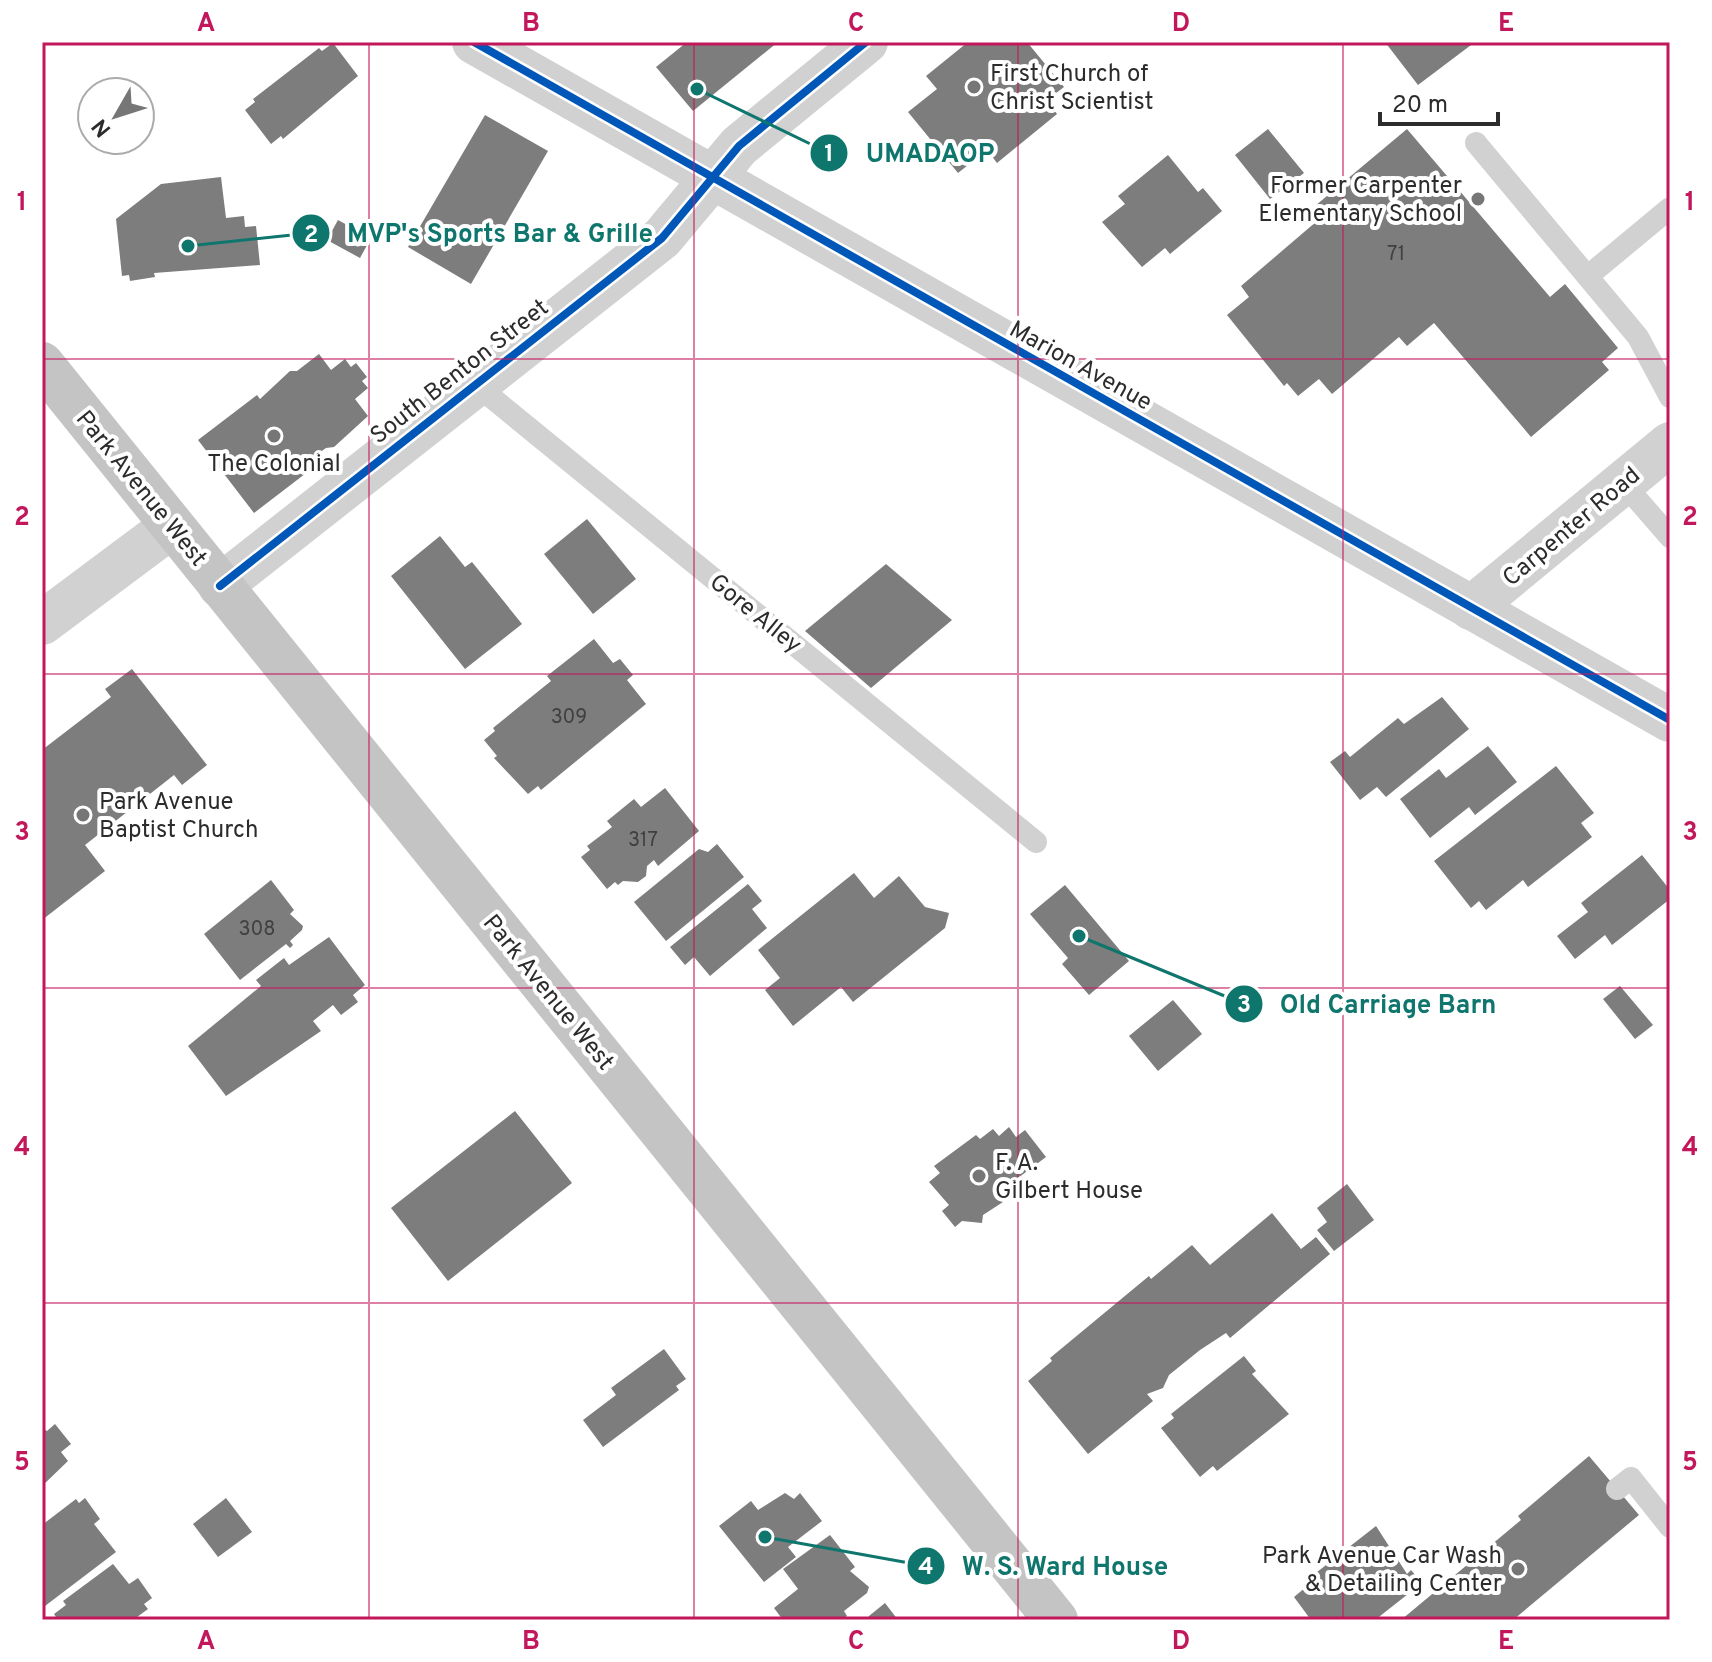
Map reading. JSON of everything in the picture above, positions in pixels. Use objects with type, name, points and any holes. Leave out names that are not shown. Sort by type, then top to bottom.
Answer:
[{"type":"main road","name":"Park Avenue West","points":[[42,364],[1053,1619]]},
{"type":"street","name":"Marion Avenue","points":[[474,42],[1670,720]]},
{"type":"street","name":"South Benton Street","points":[[220,586],[662,238],[739,146],[866,42]]},
{"type":"street","name":"Carpenter Road","points":[[1471,608],[1670,444]]},
{"type":"street","points":[[42,623],[172,526]]},
{"type":"lane","points":[[1476,143],[1638,337],[1670,397]]},
{"type":"lane","points":[[1588,276],[1670,208]]},
{"type":"lane","name":"Gore Alley","points":[[475,384],[1036,842]]},
{"type":"lane","points":[[1623,483],[1670,537]]},
{"type":"lane","points":[[1617,1489],[1631,1478],[1670,1527]]},
{"type":"building","points":[[687,42],[778,42],[693,111],[656,67]]},
{"type":"building","points":[[968,42],[1027,42],[1064,87],[1047,100],[1057,114],[997,163],[987,150],[958,173],[908,112],[937,89],[926,76]]},
{"type":"building","points":[[1385,42],[1475,42],[1418,85]]},
{"type":"building","points":[[333,43],[358,76],[283,139],[281,136],[271,144],[245,110],[255,102],[253,99],[319,48],[322,51]]},
{"type":"building","points":[[485,115],[548,151],[471,284],[408,247]]},
{"type":"building","points":[[1268,129],[1304,173],[1270,199],[1235,155]]},
{"type":"building","points":[[1407,129],[1550,297],[1565,284],[1618,348],[1602,362],[1609,370],[1531,437],[1434,323],[1407,346],[1399,337],[1332,394],[1319,379],[1298,396],[1287,383],[1284,386],[1227,315],[1249,297],[1241,286],[1317,221],[1309,211]]},
{"type":"building","points":[[1168,155],[1198,192],[1203,188],[1222,211],[1170,254],[1165,248],[1142,267],[1102,222],[1125,204],[1118,196]]},
{"type":"building","points":[[221,177],[226,218],[244,216],[245,227],[256,226],[260,265],[154,273],[155,277],[130,281],[129,275],[122,276],[116,219],[161,184]]},
{"type":"building","points":[[338,220],[371,238],[360,258],[327,240]]},
{"type":"building","name":"The Colonial","points":[[319,354],[331,370],[345,359],[351,367],[356,363],[367,377],[362,381],[368,388],[355,399],[368,416],[334,447],[326,448],[308,461],[314,467],[254,513],[198,440],[257,395],[260,399],[290,371],[297,371]]},
{"type":"building","points":[[587,519],[636,579],[593,614],[544,554]]},
{"type":"building","points":[[440,536],[465,567],[472,562],[522,624],[465,669],[391,576]]},
{"type":"building","points":[[886,564],[952,620],[871,688],[805,631]]},
{"type":"building","points":[[594,639],[613,663],[620,659],[633,675],[627,680],[646,704],[541,790],[538,786],[528,794],[494,758],[497,756],[484,740],[495,731],[493,728],[551,681],[547,676]]},
{"type":"building","name":"Park Avenue Baptist Church","points":[[132,669],[207,765],[182,785],[174,775],[85,845],[105,871],[42,920],[42,750],[111,697],[105,689]]},
{"type":"building","points":[[1442,697],[1469,729],[1386,797],[1377,787],[1360,800],[1330,762],[1345,751],[1350,757],[1398,718],[1404,724]]},
{"type":"building","points":[[1488,746],[1517,782],[1475,815],[1469,807],[1430,838],[1400,799],[1439,769],[1446,778]]},
{"type":"building","points":[[1556,766],[1594,813],[1581,823],[1592,837],[1528,887],[1523,880],[1486,910],[1479,901],[1471,908],[1434,861]]},
{"type":"building","points":[[665,788],[699,831],[658,866],[654,860],[647,866],[646,876],[638,882],[623,881],[618,885],[615,882],[607,889],[581,857],[590,850],[587,846],[612,827],[607,821],[634,799],[641,807]]},
{"type":"building","points":[[717,844],[744,877],[666,941],[634,902],[699,849],[708,852]]},
{"type":"building","points":[[1642,855],[1670,890],[1670,899],[1612,945],[1605,935],[1575,959],[1557,936],[1588,912],[1581,903]]},
{"type":"building","points":[[854,873],[874,898],[899,876],[925,907],[949,913],[945,928],[853,1002],[841,987],[793,1026],[765,990],[780,978],[758,950]]},
{"type":"building","points":[[271,880],[294,910],[290,914],[303,926],[302,930],[290,941],[293,945],[290,948],[286,944],[240,980],[204,934]]},
{"type":"building","points":[[748,884],[762,901],[752,909],[767,928],[710,976],[694,957],[685,965],[670,947]]},
{"type":"building","points":[[1065,885],[1129,961],[1089,995],[1062,964],[1068,958],[1030,914]]},
{"type":"building","points":[[329,937],[365,985],[353,995],[358,1002],[341,1015],[333,1005],[313,1021],[321,1031],[226,1096],[188,1046],[261,986],[256,980],[284,958],[289,965]]},
{"type":"building","points":[[1620,986],[1653,1025],[1635,1039],[1603,999]]},
{"type":"building","points":[[1173,1000],[1202,1034],[1158,1071],[1129,1036]]},
{"type":"building","points":[[515,1111],[572,1183],[448,1281],[391,1208]]},
{"type":"building","name":"F. A. Gilbert House","points":[[1009,1127],[1016,1137],[1025,1130],[1046,1157],[1018,1178],[1026,1187],[983,1215],[982,1223],[962,1221],[955,1227],[942,1211],[949,1205],[929,1182],[940,1173],[934,1166],[976,1135],[980,1139],[993,1129],[999,1136]]},
{"type":"building","points":[[1347,1184],[1374,1220],[1334,1251],[1317,1230],[1327,1222],[1317,1208]]},
{"type":"building","points":[[1272,1213],[1301,1249],[1316,1237],[1330,1254],[1230,1338],[1226,1333],[1169,1375],[1163,1388],[1147,1394],[1153,1401],[1088,1454],[1028,1381],[1052,1361],[1050,1358],[1149,1276],[1151,1279],[1192,1245],[1210,1265]]},
{"type":"building","points":[[664,1349],[686,1379],[676,1386],[679,1390],[603,1447],[583,1420],[616,1395],[611,1388]]},
{"type":"building","points":[[1244,1356],[1256,1371],[1252,1374],[1289,1414],[1217,1471],[1213,1466],[1200,1477],[1161,1428],[1174,1418],[1171,1414]]},
{"type":"building","points":[[55,1424],[71,1444],[61,1452],[68,1461],[42,1486],[42,1428],[47,1431]]},
{"type":"building","name":"Park Avenue Car Wash & Detailing Center","points":[[1589,1456],[1639,1515],[1513,1620],[1401,1620],[1521,1520],[1518,1516]]},
{"type":"building","points":[[785,1493],[794,1499],[800,1493],[822,1521],[788,1547],[796,1557],[764,1582],[719,1526],[751,1501],[758,1510]]},
{"type":"building","points":[[85,1498],[100,1519],[94,1524],[116,1552],[45,1606],[42,1601],[42,1525],[76,1499],[79,1503]]},
{"type":"building","points":[[226,1498],[252,1532],[218,1557],[193,1524]]},
{"type":"building","points":[[1376,1526],[1407,1574],[1411,1570],[1422,1583],[1375,1620],[1311,1620],[1294,1597],[1306,1587],[1303,1583]]},
{"type":"building","points":[[830,1535],[855,1567],[850,1571],[869,1587],[867,1593],[844,1611],[847,1616],[842,1620],[783,1620],[774,1608],[798,1589],[783,1569]]},
{"type":"building","points":[[113,1564],[129,1584],[138,1578],[152,1598],[144,1604],[148,1609],[133,1620],[58,1620],[54,1614],[66,1605],[63,1601]]},
{"type":"building","points":[[885,1603],[898,1620],[867,1620],[869,1616]]},
{"type":"cycle path","points":[[474,42],[1670,720]]},
{"type":"cycle path","points":[[220,586],[662,238],[739,146],[866,42]]},
{"type":"place","name":"First Church of Christ Scientist","points":[[974,87]]},
{"type":"place","name":"UMADAOP","points":[[697,89]]},
{"type":"place","name":"Former Carpenter Elementary School","points":[[1478,199]]},
{"type":"place","name":"MVP's Sports Bar & Grille","points":[[188,246]]},
{"type":"place","name":"The Colonial","points":[[274,436]]},
{"type":"place","name":"Park Avenue Baptist Church","points":[[83,815]]},
{"type":"place","name":"Old Carriage Barn","points":[[1079,936]]},
{"type":"place","name":"F. A. Gilbert House","points":[[979,1176]]},
{"type":"place","name":"W. S. Ward House","points":[[765,1537]]},
{"type":"place","name":"Park Avenue Car Wash & Detailing Center","points":[[1518,1569]]}]
